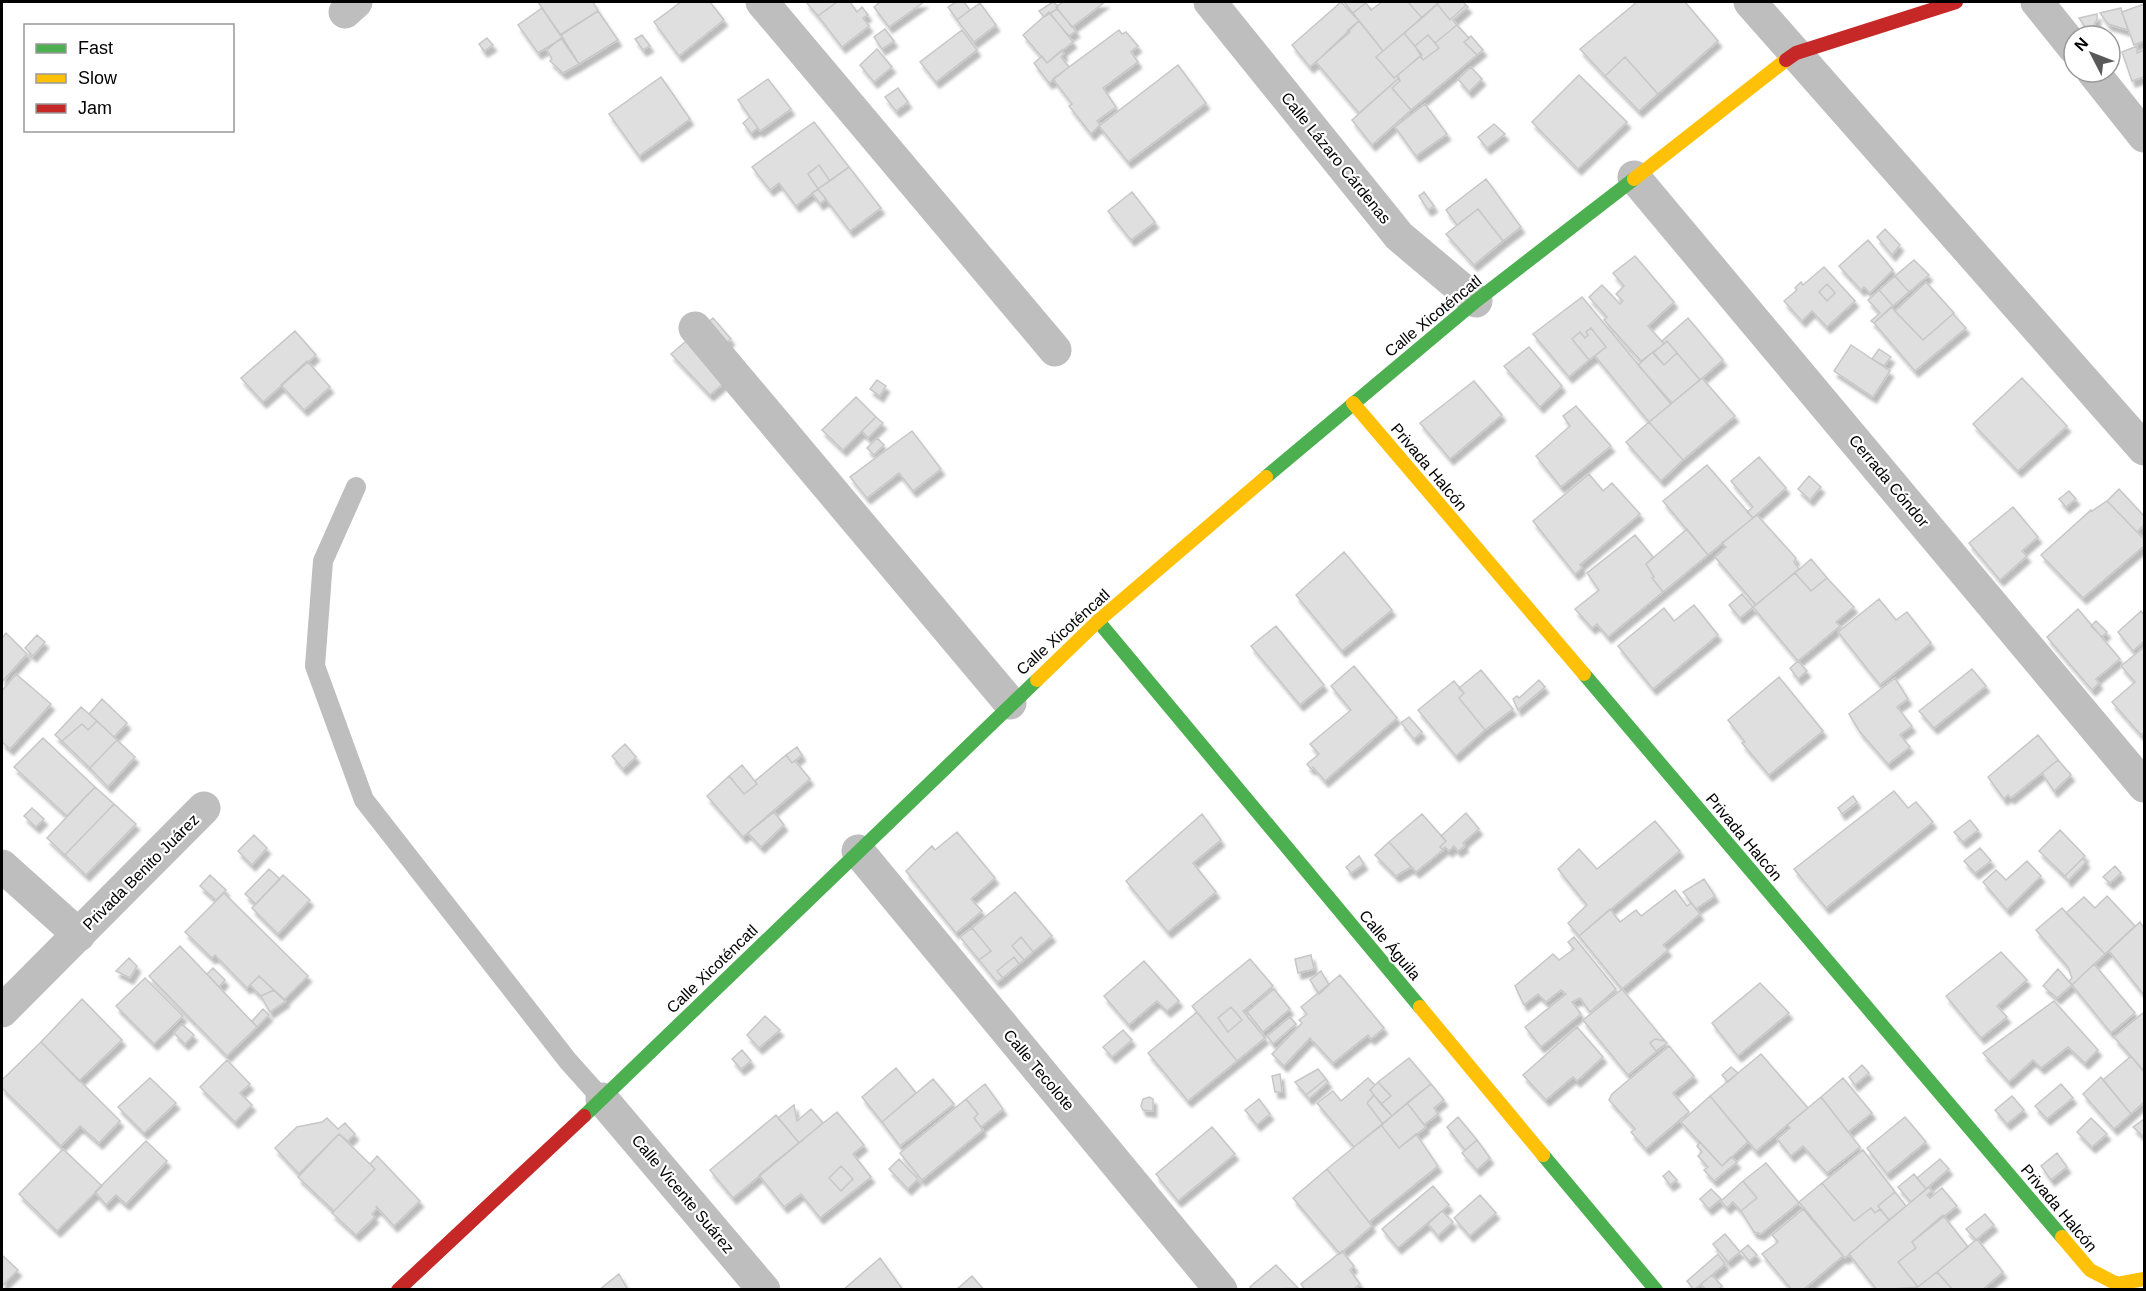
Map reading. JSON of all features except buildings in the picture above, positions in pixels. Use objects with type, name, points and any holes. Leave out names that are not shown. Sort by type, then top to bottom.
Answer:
[{"type":"main road","name":"Calle Xicoténcatl","points":[[398,1290],[602,1099],[1010,703],[1098,621],[1476,301],[1796,53],[1956,2]]},
{"type":"main road","name":"Privada Halcón","points":[[1353,403],[2090,1270],[2117,1284],[2145,1279]]},
{"type":"main road","name":"Calle Águila","points":[[1098,621],[1656,1290]]},
{"type":"street","points":[[762,2],[1055,350]]},
{"type":"street","name":"Calle Lázaro Cárdenas","points":[[1210,2],[1400,236],[1476,301]]},
{"type":"street","points":[[1750,2],[2145,449]]},
{"type":"street","points":[[2037,2],[2062,33]]},
{"type":"street","points":[[2103,84],[2145,136]]},
{"type":"street","name":"Cerrada Cóndor","points":[[1634,177],[2145,786]]},
{"type":"street","points":[[695,328],[1010,703]]},
{"type":"street","name":"Privada Benito Juárez","points":[[2,1011],[204,808]]},
{"type":"street","name":"Calle Tecolote","points":[[858,851],[1221,1290]]},
{"type":"street","points":[[2,866],[79,935]]},
{"type":"street","name":"Calle Vicente Suárez","points":[[602,1099],[764,1290]]},
{"type":"lane","points":[[356,487],[323,561],[315,666],[364,800],[568,1061],[602,1099]]},
{"type":"traffic: fast","points":[[1266,477],[1476,301],[1634,179]]},
{"type":"traffic: fast","points":[[1098,621],[1420,1007]]},
{"type":"traffic: fast","points":[[1584,674],[2062,1237]]},
{"type":"traffic: fast","points":[[584,1116],[1037,680]]},
{"type":"traffic: fast","points":[[1543,1155],[1656,1290]]},
{"type":"traffic: slow","points":[[1634,179],[1786,60]]},
{"type":"traffic: slow","points":[[1353,403],[1584,674]]},
{"type":"traffic: slow","points":[[1037,680],[1098,621],[1266,477]]},
{"type":"traffic: slow","points":[[1420,1007],[1543,1155]]},
{"type":"traffic: slow","points":[[2062,1237],[2090,1270],[2117,1284],[2144,1279]]},
{"type":"traffic: jam","points":[[1786,60],[1796,53],[1956,2]]},
{"type":"traffic: jam","points":[[398,1290],[584,1116]]}]
